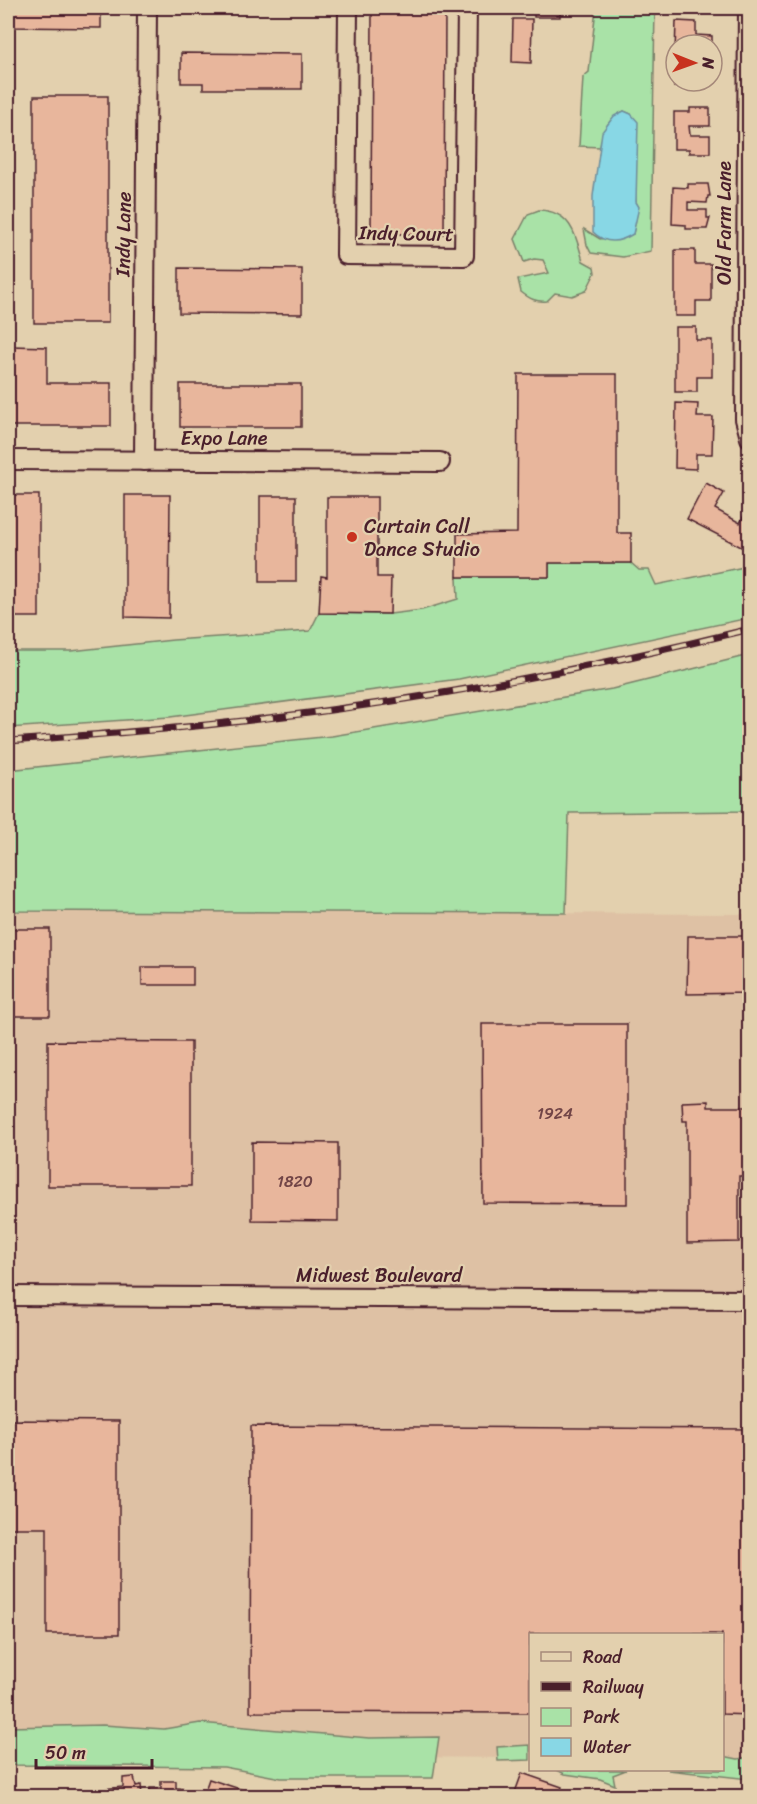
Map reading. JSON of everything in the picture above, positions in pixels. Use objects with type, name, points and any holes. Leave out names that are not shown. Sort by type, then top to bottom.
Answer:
[{"type":"street","name":"Indy Lane","points":[[144,461],[147,8]]},
{"type":"street","name":"Indy Court","points":[[348,8],[346,255],[464,256],[467,8]]},
{"type":"street","name":"Old Farm Lane","points":[[748,8],[748,343],[745,419],[750,438]]},
{"type":"street","name":"Expo Lane","points":[[8,460],[440,462]]},
{"type":"street","name":"Midwest Boulevard","points":[[8,1296],[750,1300]]},
{"type":"shaded area","points":[[8,911],[749,914],[749,1759],[724,1759],[724,1633],[529,1633],[529,1758],[8,1754]]},
{"type":"green space","points":[[596,8],[655,8],[651,251],[623,257],[591,253],[584,229],[600,239],[633,234],[638,207],[631,114],[624,111],[610,121],[604,130],[600,147],[579,146],[583,77],[589,72]]},
{"type":"green space","points":[[539,210],[550,211],[565,220],[578,242],[583,261],[594,267],[595,273],[586,291],[572,296],[555,293],[547,301],[533,300],[521,292],[518,279],[549,273],[543,260],[534,259],[524,262],[515,239],[528,214]]},
{"type":"green space","points":[[549,563],[631,563],[639,570],[649,570],[656,585],[749,566],[749,618],[459,679],[170,717],[8,728],[8,651],[71,651],[173,640],[310,631],[319,613],[390,614],[422,610],[458,599],[457,577],[549,577]]},
{"type":"green space","points":[[749,655],[749,811],[569,813],[566,913],[8,911],[8,770],[332,736],[612,689]]},
{"type":"green space","points":[[200,1723],[369,1738],[439,1737],[433,1778],[281,1778],[224,1767],[8,1765],[8,1727],[103,1725],[164,1729]]},
{"type":"green space","points":[[529,1745],[529,1760],[498,1761],[497,1747]]},
{"type":"green space","points":[[724,1756],[738,1759],[749,1757],[749,1779],[677,1771],[724,1771]]},
{"type":"green space","points":[[559,1771],[623,1771],[613,1775],[615,1785],[600,1779]]},
{"type":"water","points":[[624,111],[631,114],[638,122],[636,202],[639,207],[633,234],[612,241],[602,239],[593,232],[593,196],[602,132],[614,116]]},
{"type":"building","points":[[8,8],[101,8],[101,28],[8,27]]},
{"type":"building","points":[[372,8],[445,8],[444,234],[371,234]]},
{"type":"building","points":[[534,8],[560,8],[560,17],[534,17]]},
{"type":"building","points":[[513,19],[532,19],[531,63],[512,62]]},
{"type":"building","points":[[676,21],[696,22],[696,33],[676,33]]},
{"type":"building","points":[[181,53],[302,54],[302,89],[203,89],[203,83],[181,83]]},
{"type":"building","points":[[34,96],[108,96],[108,323],[34,323]]},
{"type":"building","points":[[690,108],[710,108],[710,126],[689,126],[690,135],[710,135],[710,153],[689,153],[689,149],[674,149],[674,112],[690,112]]},
{"type":"building","points":[[688,184],[708,184],[710,196],[708,196],[707,203],[688,202],[688,210],[707,210],[707,218],[710,218],[707,229],[686,229],[686,225],[672,224],[673,187],[688,188]]},
{"type":"building","points":[[675,250],[695,250],[695,264],[711,264],[711,301],[696,301],[696,316],[675,316]]},
{"type":"building","points":[[179,268],[302,269],[302,314],[179,313]]},
{"type":"building","points":[[675,327],[696,327],[696,340],[712,340],[712,377],[697,377],[697,392],[675,392]]},
{"type":"building","points":[[12,346],[47,347],[47,383],[111,383],[111,426],[11,426]]},
{"type":"building","points":[[518,374],[617,374],[617,533],[631,533],[631,563],[549,563],[549,577],[457,577],[457,534],[517,533]]},
{"type":"building","points":[[180,384],[301,384],[301,427],[180,427]]},
{"type":"building","points":[[676,403],[698,404],[697,417],[713,417],[712,454],[696,454],[696,469],[675,468]]},
{"type":"building","points":[[706,483],[724,493],[715,509],[740,523],[748,508],[750,509],[750,546],[747,550],[687,519]]},
{"type":"building","points":[[8,495],[39,495],[39,617],[8,617]]},
{"type":"building","points":[[125,495],[170,495],[169,618],[125,617]]},
{"type":"building","points":[[260,496],[296,496],[296,582],[260,582]]},
{"type":"building","name":"Curtain Call Dance Studio","points":[[327,497],[377,497],[377,577],[391,577],[390,614],[319,613],[321,576],[327,577]]},
{"type":"building","points":[[8,929],[50,929],[50,1016],[8,1016]]},
{"type":"building","points":[[688,936],[750,936],[750,993],[687,994]]},
{"type":"building","points":[[142,967],[193,967],[193,985],[142,985]]},
{"type":"building","points":[[482,1024],[627,1024],[627,1204],[483,1203]]},
{"type":"building","points":[[48,1041],[191,1042],[191,1186],[48,1186]]},
{"type":"building","points":[[708,1101],[708,1107],[750,1107],[750,1176],[739,1176],[739,1242],[687,1243],[687,1121],[683,1121],[682,1102]]},
{"type":"building","points":[[252,1142],[338,1143],[338,1221],[252,1220]]},
{"type":"building","points":[[8,1420],[119,1421],[119,1634],[47,1634],[47,1528],[8,1528]]},
{"type":"building","points":[[251,1426],[750,1429],[750,1715],[724,1714],[724,1633],[529,1633],[529,1713],[250,1712]]},
{"type":"building","points":[[522,1773],[562,1787],[559,1796],[514,1795]]},
{"type":"building","points":[[134,1777],[136,1786],[141,1785],[142,1796],[104,1796],[103,1789],[123,1787],[123,1778]]},
{"type":"building","points":[[209,1779],[243,1790],[241,1796],[203,1796]]},
{"type":"building","points":[[161,1781],[176,1781],[176,1788],[187,1789],[187,1796],[150,1796],[150,1788],[161,1788]]},
{"type":"railway","points":[[8,741],[198,726],[357,706],[555,673],[750,629]]},
{"type":"place","name":"Curtain Call Dance Studio","points":[[352,537]]}]
